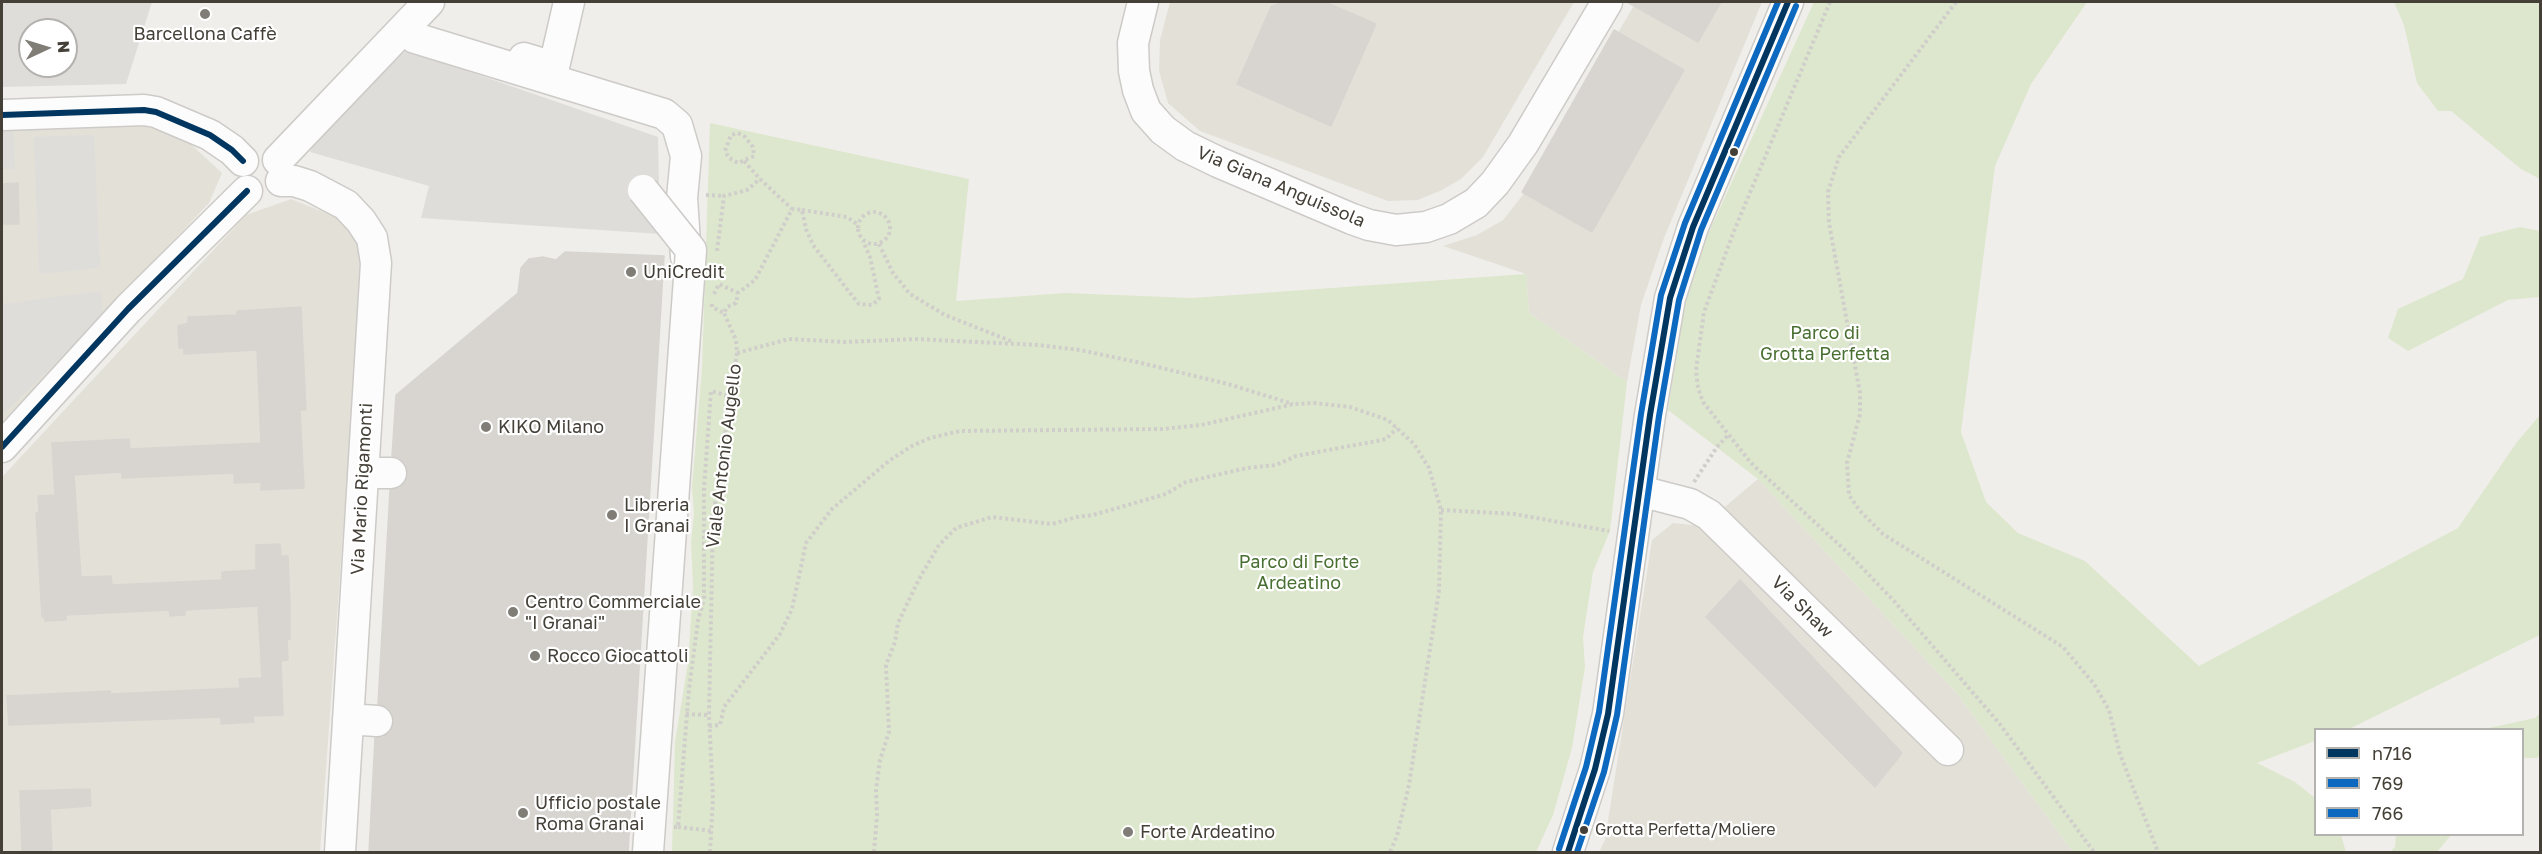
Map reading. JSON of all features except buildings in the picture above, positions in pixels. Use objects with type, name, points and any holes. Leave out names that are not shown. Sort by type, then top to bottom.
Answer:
[{"type":"street","points":[[418,21],[554,67],[569,2]]},
{"type":"street","name":"Via Giana Anguissola","points":[[1143,2],[1133,44],[1134,71],[1146,111],[1163,130],[1185,146],[1211,158],[1361,222],[1396,230],[1426,227],[1449,219],[1476,203],[1495,183],[1523,144],[1607,2]]},
{"type":"street","points":[[1568,852],[1587,798],[1608,714],[1659,358],[1676,280],[1694,227],[1788,2]]},
{"type":"street","points":[[280,170],[264,152],[256,152],[243,161],[239,177],[247,190],[262,196],[276,189],[280,170],[418,21]]},
{"type":"street","points":[[418,21],[664,114],[677,125],[683,143],[686,156],[682,198],[687,266],[646,852]]},
{"type":"street","points":[[2,115],[156,112],[210,135],[232,150],[243,161]]},
{"type":"street","name":"Via Mario Rigamonti","points":[[280,170],[294,181],[310,186],[346,205],[361,221],[374,244],[377,473],[362,720],[340,852]]},
{"type":"street","points":[[2,447],[128,309],[247,190]]},
{"type":"street","points":[[643,190],[691,250],[646,852]]},
{"type":"street","name":"Via Shaw","points":[[1640,492],[1681,502],[1699,509],[1713,520],[1948,750]]},
{"type":"path","points":[[1830,2],[1734,231],[1704,312],[1696,370],[1698,388],[1703,402],[1751,463],[1848,553],[1999,723],[2094,852]]},
{"type":"path","points":[[1956,2],[1839,157],[1828,192],[1829,224],[1860,393],[1860,414],[1846,463],[1849,495],[1860,511],[1883,534],[2063,647],[2094,684],[2109,710],[2120,754],[2158,852]]},
{"type":"path","points":[[738,133],[745,137],[753,147],[754,156],[744,161],[738,164],[729,158],[725,151],[731,135],[738,133]]},
{"type":"path","points":[[744,161],[792,209],[847,217],[858,225]]},
{"type":"path","points":[[715,195],[724,196],[747,190],[760,179]]},
{"type":"path","points":[[717,254],[724,196]]},
{"type":"path","points":[[724,313],[727,307],[736,303],[738,292],[755,280],[792,209]]},
{"type":"path","points":[[802,210],[806,229],[818,252],[859,304],[872,304],[879,299],[870,257],[858,234],[858,225],[866,214],[873,212],[888,218],[891,226],[886,240],[879,244],[863,241]]},
{"type":"path","points":[[879,244],[893,273],[910,294],[945,315],[1019,344]]},
{"type":"path","points":[[715,275],[720,284],[738,292]]},
{"type":"path","name":"Viale Antonio Augello","points":[[710,852],[713,831],[709,715],[713,518],[737,353],[736,340],[724,313],[712,307],[713,295],[720,284]]},
{"type":"path","points":[[737,353],[789,339],[845,342],[915,339],[1019,344],[1080,350],[1228,384],[1294,404],[1350,407],[1374,414],[1397,428],[1414,444],[1429,468],[1441,510],[1439,591],[1408,785],[1397,836],[1390,852]]},
{"type":"path","points":[[683,742],[698,621],[704,599],[705,467],[711,391],[729,396]]},
{"type":"path","points":[[710,726],[720,725],[724,706],[780,634],[792,609],[806,543],[831,509],[890,460],[912,446],[930,438],[960,430],[1152,429],[1192,426],[1294,404]]},
{"type":"path","points":[[874,852],[877,816],[876,790],[880,760],[889,732],[886,665],[896,642],[898,623],[919,579],[939,545],[956,528],[992,517],[1052,524],[1093,515],[1166,494],[1186,482],[1247,468],[1276,465],[1296,456],[1386,439],[1397,428]]},
{"type":"path","points":[[1681,502],[1717,447],[1729,434]]},
{"type":"path","points":[[1441,510],[1514,514],[1618,532]]},
{"type":"path","points":[[694,514],[713,518]]},
{"type":"path","points":[[680,713],[709,715]]},
{"type":"path","points":[[610,821],[630,821]]},
{"type":"path","points":[[678,828],[713,831]]},
{"type":"shaded area","points":[[2,2],[152,2],[126,84],[2,87]]},
{"type":"shaded area","points":[[1170,2],[1574,2],[1483,157],[1461,179],[1442,190],[1418,200],[1388,201],[1200,131],[1168,103],[1159,71],[1160,40]]},
{"type":"shaded area","points":[[1636,2],[1762,2],[1664,238],[1641,305],[1627,382],[1529,313],[1526,274],[1443,246],[1477,235],[1503,220],[1522,196]]},
{"type":"shaded area","points":[[407,50],[658,137],[660,234],[421,218],[429,186],[310,152],[323,128]]},
{"type":"shaded area","points":[[140,125],[182,136],[222,173],[209,203],[2,423],[2,131]]},
{"type":"shaded area","points":[[2,130],[13,130],[15,169],[2,169]]},
{"type":"shaded area","points":[[94,135],[100,268],[39,274],[34,137]]},
{"type":"shaded area","points":[[291,199],[334,216],[353,234],[363,257],[320,852],[2,852],[2,477],[246,215]]},
{"type":"shaded area","points":[[101,291],[102,317],[2,415],[2,304]]},
{"type":"shaded area","points":[[1758,479],[1955,691],[2073,852],[1599,852],[1605,840],[1652,540],[1673,523],[1702,526]]},
{"type":"green space","name":"Parco di Grotta Perfetta","points":[[1814,2],[2087,2],[2031,84],[1995,166],[1961,432],[1986,502],[2018,533],[2085,561],[2199,666],[2458,528],[2517,442],[2540,415],[2540,635],[2351,728],[2314,728],[2314,741],[2257,763],[2295,782],[2314,797],[2314,836],[2341,836],[2346,852],[2073,852],[1955,691],[1758,479],[1668,410],[1688,278]]},
{"type":"green space","points":[[2394,2],[2540,2],[2540,179],[2521,169],[2451,111],[2438,111],[2417,83],[2404,25]]},
{"type":"green space","name":"Parco di Forte Ardeatino","points":[[710,123],[969,179],[956,301],[1066,293],[1192,298],[1526,274],[1529,313],[1627,382],[1610,531],[1593,572],[1583,637],[1585,667],[1572,748],[1553,815],[1536,852],[672,852],[675,742],[688,663],[693,588],[692,487],[702,368]]},
{"type":"green space","points":[[2520,227],[2540,231],[2540,297],[2508,300],[2408,351],[2388,338],[2398,309],[2463,279],[2480,237]]},
{"type":"green space","points":[[2540,713],[2540,754],[2537,758],[2524,758],[2524,728],[2489,728],[2535,718]]},
{"type":"green space","points":[[2396,836],[2450,836],[2437,852],[2390,852],[2395,847]]},
{"type":"transit line","name":"766","points":[[1559,849],[1586,767],[1599,712],[1641,414],[1661,295],[1685,223],[1778,2]]},
{"type":"transit line","name":"n716","points":[[1568,852],[1595,769],[1608,714],[1650,415],[1670,298],[1693,227],[1788,2]]},
{"type":"transit line","name":"769","points":[[1577,852],[1604,772],[1617,715],[1659,416],[1679,300],[1701,230],[1796,6]]},
{"type":"transit line","name":"n716","points":[[2,115],[144,110],[156,112],[210,135],[232,150],[243,161]]},
{"type":"transit line","name":"n716","points":[[2,447],[128,309],[247,191]]},
{"type":"place","name":"Barcellona Caffè","points":[[205,14]]},
{"type":"place","name":"UniCredit","points":[[631,272]]},
{"type":"place","name":"KIKO Milano","points":[[486,427]]},
{"type":"place","name":"Libreria I Granai","points":[[612,515]]},
{"type":"place","name":"Centro Commerciale \"I Granai\"","points":[[513,612]]},
{"type":"place","name":"Rocco Giocattoli","points":[[535,656]]},
{"type":"place","name":"Ufficio postale Roma Granai","points":[[523,813]]},
{"type":"place","name":"Grotta Perfetta/Moliere","points":[[1584,830]]},
{"type":"place","name":"Forte Ardeatino","points":[[1128,832]]}]
